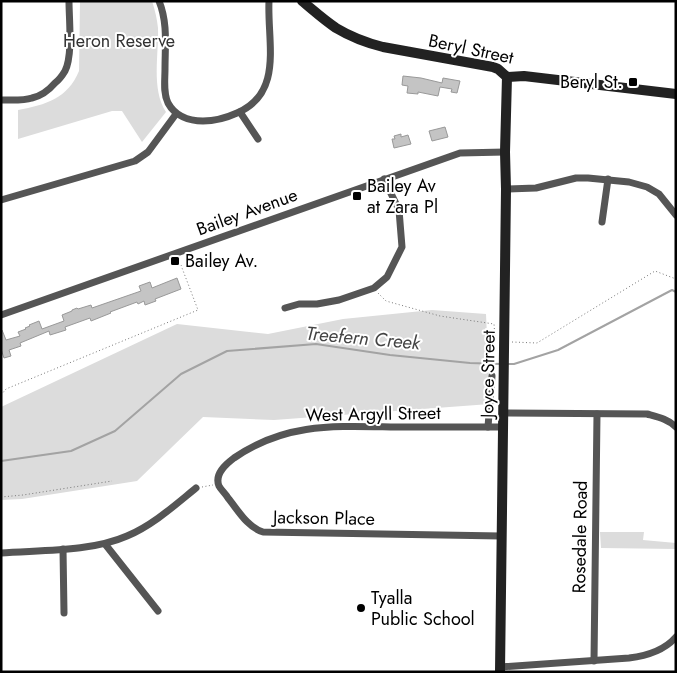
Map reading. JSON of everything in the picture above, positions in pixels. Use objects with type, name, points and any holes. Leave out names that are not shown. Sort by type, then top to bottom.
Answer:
[{"type":"street","points":[[1,100],[32,98],[50,89],[59,79],[65,70],[68,60],[69,1]]},
{"type":"street","points":[[159,1],[163,10],[165,28],[165,94],[168,103],[176,114],[190,120],[205,121],[240,112],[256,101],[265,88],[270,61],[269,1]]},
{"type":"street","name":"Beryl Street","points":[[302,1],[336,28],[369,44],[493,67],[508,77],[524,76],[676,94]]},
{"type":"street","name":"Joyce Street","points":[[500,669],[505,341],[505,152],[508,77]]},
{"type":"street","points":[[240,112],[258,139]]},
{"type":"street","points":[[1,200],[135,161],[148,152],[176,114]]},
{"type":"street","name":"Bailey Avenue","points":[[1,315],[460,153],[505,152]]},
{"type":"street","points":[[506,189],[536,188],[576,178],[629,182],[647,187],[659,194],[676,215]]},
{"type":"street","points":[[286,308],[299,304],[317,304],[339,300],[374,288],[386,277],[402,247],[399,210],[384,179]]},
{"type":"street","points":[[602,222],[608,179]]},
{"type":"street","points":[[488,427],[492,376]]},
{"type":"street","points":[[504,413],[648,414],[672,423],[676,427]]},
{"type":"street","name":"Rosedale Road","points":[[594,660],[597,414]]},
{"type":"street","name":"West Argyll Street","points":[[219,484],[219,475],[225,465],[248,448],[274,437],[302,430],[331,426],[503,427]]},
{"type":"street","name":"Jackson Place","points":[[219,484],[252,527],[263,532],[501,536]]},
{"type":"street","points":[[1,553],[105,544],[127,536],[152,522],[196,488]]},
{"type":"street","points":[[105,544],[158,611]]},
{"type":"street","points":[[63,549],[64,613]]},
{"type":"street","points":[[500,669],[644,656],[661,649],[676,637]]},
{"type":"path","points":[[1,395],[6,388],[198,310],[176,253]]},
{"type":"path","points":[[374,288],[386,301],[440,316],[494,324],[496,340],[537,343],[655,271],[676,279]]},
{"type":"path","points":[[1,496],[23,495],[112,481]]},
{"type":"path","points":[[196,488],[219,484]]},
{"type":"green space","name":"Heron Reserve","points":[[80,1],[152,1],[158,28],[157,82],[161,103],[166,112],[142,142],[122,111],[112,111],[18,139],[18,110],[38,106],[55,99],[69,88],[79,71]]},
{"type":"green space","points":[[432,310],[486,314],[490,404],[274,420],[203,417],[137,481],[22,499],[1,500],[1,407],[177,324],[268,334],[343,319]]},
{"type":"green space","points":[[600,532],[644,532],[643,540],[676,543],[676,549],[601,548]]},
{"type":"building","points":[[403,76],[442,83],[443,78],[460,81],[457,93],[451,92],[452,89],[440,87],[438,96],[418,92],[418,94],[407,93],[408,86],[402,85]]},
{"type":"building","points":[[445,127],[448,137],[432,141],[429,131]]},
{"type":"building","points":[[401,134],[401,137],[408,135],[411,144],[394,148],[392,139],[395,139],[394,136]]},
{"type":"building","points":[[177,278],[181,289],[155,299],[156,301],[145,305],[144,301],[138,304],[137,302],[91,321],[90,318],[65,327],[66,330],[50,335],[49,331],[20,343],[21,346],[9,350],[11,356],[4,358],[1,349],[1,330],[6,340],[20,336],[18,332],[39,321],[42,329],[64,321],[62,315],[77,308],[91,305],[92,308],[141,291],[139,286],[150,282],[152,288]]},
{"type":"waterway","name":"Treefern Creek","points":[[508,364],[514,364],[558,350],[672,290],[676,292]]},
{"type":"waterway","name":"Treefern Creek","points":[[1,461],[71,451],[115,431],[181,374],[227,351],[316,344],[390,355],[470,363],[501,364]]},
{"type":"place","name":"Beryl St.","points":[[633,82]]},
{"type":"place","name":"Bailey Av at Zara Pl","points":[[357,196]]},
{"type":"place","name":"Bailey Av.","points":[[175,261]]},
{"type":"place","name":"Tyalla Public School","points":[[361,608]]}]
